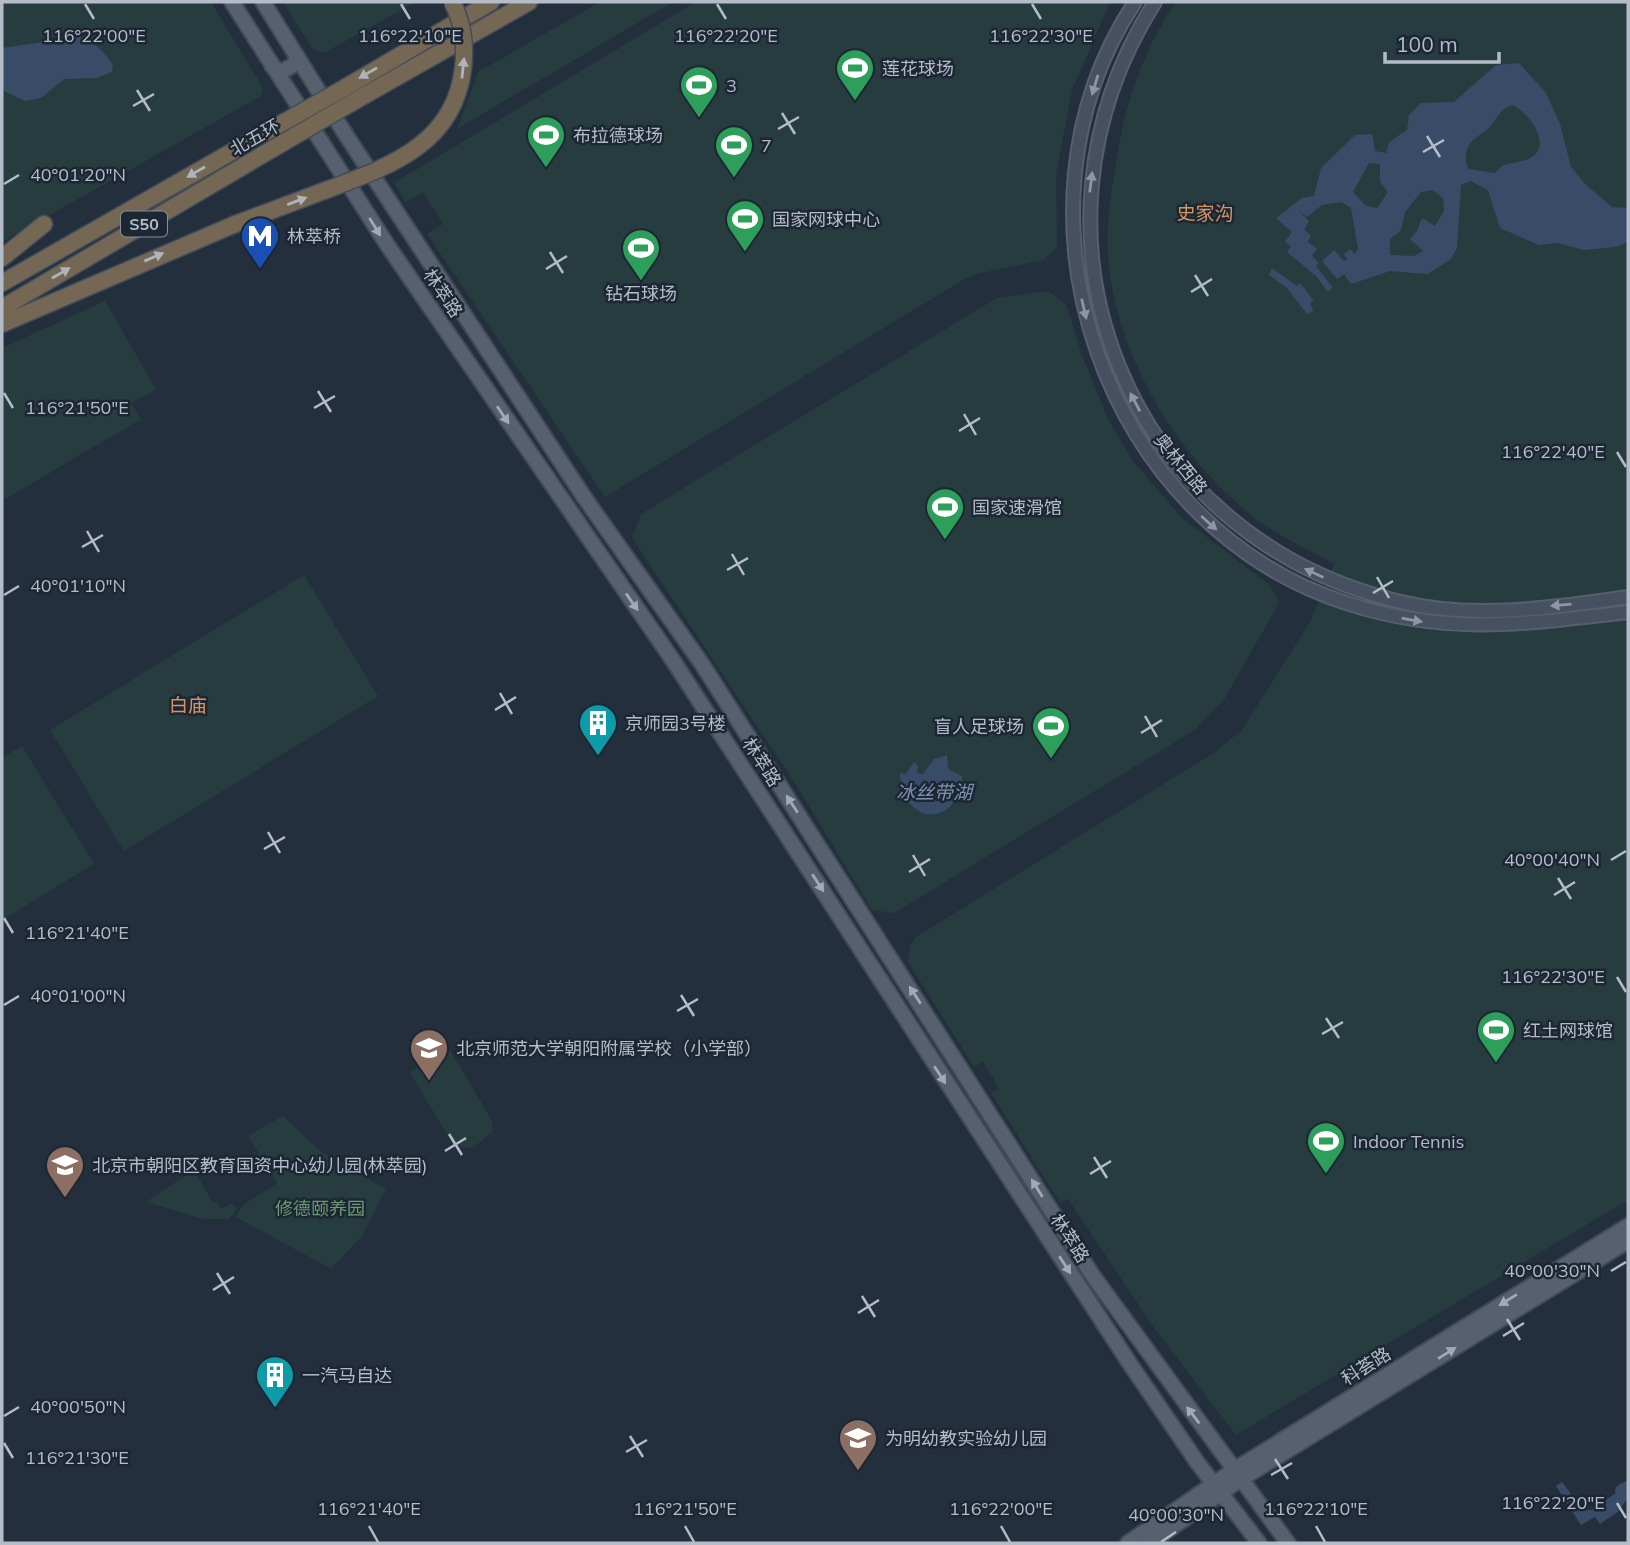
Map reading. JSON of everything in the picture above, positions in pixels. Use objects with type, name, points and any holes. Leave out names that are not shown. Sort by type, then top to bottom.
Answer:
[{"type":"highway","points":[[2,324],[233,225],[393,165],[430,137],[451,111],[461,87],[464,57],[462,28],[452,2]]},
{"type":"highway","name":"北五环","points":[[2,283],[491,2]]},
{"type":"highway","name":"北五环","points":[[2,308],[529,2]]},
{"type":"highway","points":[[2,258],[44,224]]},
{"type":"main road","name":"林萃路","points":[[232,2],[394,256],[685,679],[941,1077],[1192,1454],[1259,1543]]},
{"type":"main road","name":"林萃路","points":[[262,2],[361,158],[584,496],[704,667],[1093,1276],[1288,1543]]},
{"type":"main road","name":"奥林西路","points":[[1135,2],[1121,25],[1094,84],[1077,156],[1073,235],[1082,306],[1099,362],[1131,428],[1166,478],[1218,531],[1272,568],[1342,602],[1382,614],[1432,623],[1479,627],[1547,623],[1628,612]]},
{"type":"main road","name":"奥林西路","points":[[1155,2],[1134,36],[1103,114],[1091,180],[1089,229],[1097,297],[1114,355],[1140,412],[1175,464],[1212,503],[1264,545],[1317,574],[1379,596],[1420,606],[1487,610],[1628,597]]},
{"type":"main road","points":[[272,66],[281,72],[290,69],[297,63],[295,52]]},
{"type":"main road","points":[[339,169],[341,159],[347,154],[361,158]]},
{"type":"main road","points":[[568,509],[584,496]]},
{"type":"main road","points":[[600,556],[617,545]]},
{"type":"main road","points":[[656,636],[674,624]]},
{"type":"main road","points":[[685,679],[704,667]]},
{"type":"main road","name":"科荟路","points":[[1128,1543],[1628,1226]]},
{"type":"main road","name":"科荟路","points":[[1238,1474],[1628,1241]]},
{"type":"main road","points":[[1192,1454],[1212,1440]]},
{"type":"main road","name":"科荟路","points":[[1150,1543],[1218,1488]]},
{"type":"main road","points":[[1241,1518],[1260,1505]]},
{"type":"green space","points":[[2,2],[211,2],[263,88],[261,96],[2,242]]},
{"type":"green space","points":[[283,2],[416,2],[324,53],[313,50]]},
{"type":"green space","points":[[600,2],[673,2],[457,129],[478,72]]},
{"type":"green space","name":"国家网球中心","points":[[696,2],[1110,2],[1072,90],[1056,175],[1057,247],[1044,260],[976,274],[963,280],[605,497],[427,234],[443,224],[423,192],[406,202],[394,183]]},
{"type":"green space","points":[[1176,2],[1628,2],[1628,1200],[1236,1435],[1152,1325],[1068,1199],[1060,1203],[991,1093],[999,1088],[983,1062],[974,1067],[908,962],[910,945],[916,937],[1212,754],[1241,731],[1309,624],[1334,564],[1265,526],[1201,466],[1155,401],[1122,328],[1108,253],[1108,220],[1114,175],[1124,121],[1137,79],[1154,39]]},
{"type":"green space","name":"国家速滑馆","points":[[1048,291],[1066,304],[1083,358],[1109,421],[1133,461],[1182,518],[1271,586],[1279,603],[1225,698],[1195,730],[894,913],[872,910],[793,780],[632,538],[641,514],[997,298]]},
{"type":"green space","points":[[105,301],[156,389],[131,403],[141,419],[2,501],[2,348]]},
{"type":"green space","points":[[304,575],[378,696],[124,851],[50,730]]},
{"type":"green space","points":[[22,746],[94,864],[2,920],[2,758]]},
{"type":"green space","points":[[449,1048],[491,1119],[493,1131],[473,1148],[454,1146],[410,1072]]},
{"type":"green space","name":"修德颐养园","points":[[283,1116],[320,1151],[386,1189],[362,1236],[331,1269],[236,1217],[243,1205],[277,1183],[248,1136]]},
{"type":"green space","points":[[194,1170],[213,1203],[217,1201],[222,1209],[231,1203],[237,1208],[229,1219],[203,1219],[146,1202]]},
{"type":"water","points":[[79,37],[102,51],[113,65],[112,72],[97,78],[64,79],[41,98],[25,101],[2,90],[2,48]]},
{"type":"water","points":[[1519,63],[1546,93],[1560,124],[1571,167],[1587,186],[1612,207],[1628,208],[1628,242],[1615,247],[1584,250],[1558,243],[1539,245],[1500,228],[1488,190],[1471,181],[1461,185],[1457,248],[1450,260],[1427,274],[1390,271],[1351,284],[1344,274],[1337,279],[1322,261],[1334,250],[1344,261],[1347,259],[1344,254],[1350,249],[1355,254],[1358,249],[1351,208],[1341,202],[1322,205],[1307,217],[1297,209],[1309,221],[1304,230],[1311,235],[1308,242],[1317,249],[1312,256],[1319,263],[1316,266],[1333,288],[1328,292],[1316,276],[1287,252],[1291,246],[1285,242],[1292,232],[1276,218],[1302,198],[1314,196],[1321,168],[1355,135],[1372,134],[1375,151],[1386,153],[1389,142],[1407,130],[1409,115],[1421,103],[1454,102],[1496,65]],"holes":[[[1513,105],[1525,114],[1536,129],[1540,145],[1537,152],[1530,158],[1507,164],[1495,173],[1468,169],[1466,159],[1469,145],[1501,112]],[[1369,163],[1380,164],[1380,182],[1388,192],[1377,208],[1366,206],[1353,192]],[[1432,190],[1443,198],[1444,211],[1435,226],[1422,218],[1417,231],[1410,239],[1423,251],[1414,256],[1390,255],[1390,239],[1401,230],[1405,212],[1421,192]]]},
{"type":"water","points":[[1272,268],[1297,286],[1300,283],[1314,301],[1310,303],[1313,311],[1307,314],[1287,288],[1269,275]]},
{"type":"water","name":"冰丝带湖","points":[[947,755],[948,769],[962,776],[958,794],[951,806],[941,812],[930,814],[919,811],[910,803],[903,790],[900,773],[906,774],[914,762],[918,766],[917,772],[922,775],[934,759]]},
{"type":"water","points":[[1562,1482],[1583,1510],[1591,1510],[1619,1491],[1628,1497],[1619,1511],[1600,1524],[1595,1517],[1581,1525],[1556,1486]]},
{"type":"waterway","points":[[1622,1491],[1628,1488]]},
{"type":"place","name":"莲花球场","points":[[855,102]]},
{"type":"place","name":"3","points":[[699,119]]},
{"type":"place","name":"布拉德球场","points":[[546,169]]},
{"type":"place","name":"7","points":[[734,179]]},
{"type":"place","name":"国家网球中心","points":[[745,253]]},
{"type":"place","name":"林萃桥","points":[[260,270]]},
{"type":"place","name":"钻石球场","points":[[641,282]]},
{"type":"place","name":"国家速滑馆","points":[[945,541]]},
{"type":"place","name":"京师园3号楼","points":[[598,757]]},
{"type":"place","name":"盲人足球场","points":[[1051,760]]},
{"type":"place","name":"红土网球馆","points":[[1496,1064]]},
{"type":"place","name":"北京师范大学朝阳附属学校（小学部）","points":[[429,1082]]},
{"type":"place","name":"Indoor Tennis","points":[[1326,1175]]},
{"type":"place","name":"北京市朝阳区教育国资中心幼儿园(林萃园)","points":[[65,1199]]},
{"type":"place","name":"一汽马自达","points":[[275,1409]]},
{"type":"place","name":"为明幼教实验幼儿园","points":[[858,1472]]},
{"type":"district","name":"史家沟","points":[[1205,213]]},
{"type":"district","name":"白庙","points":[[188,705]]}]
